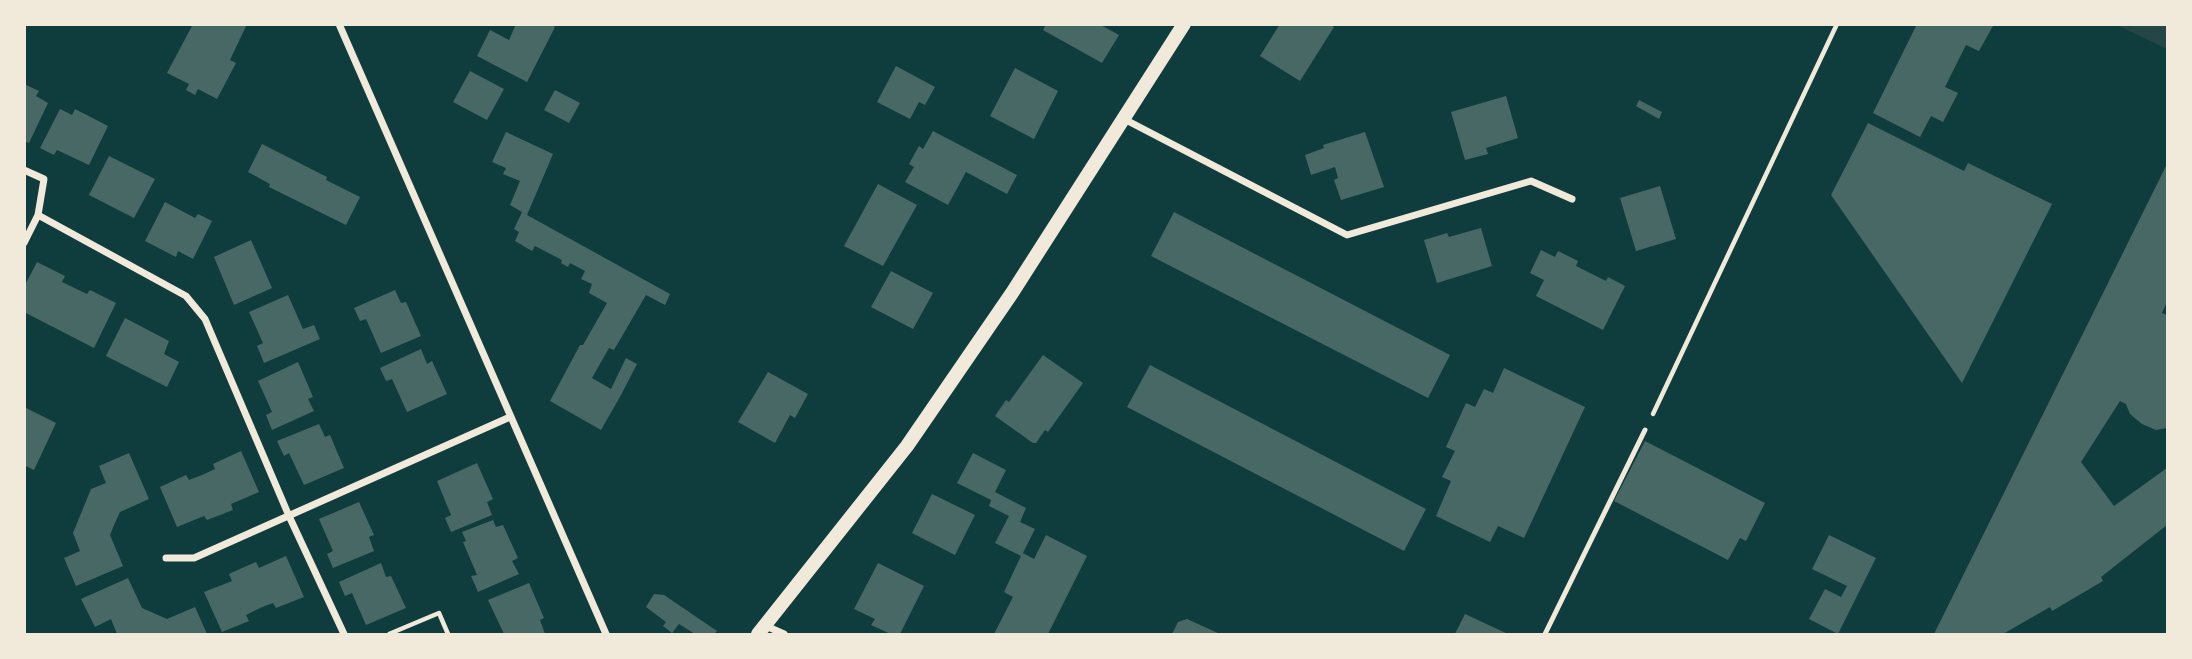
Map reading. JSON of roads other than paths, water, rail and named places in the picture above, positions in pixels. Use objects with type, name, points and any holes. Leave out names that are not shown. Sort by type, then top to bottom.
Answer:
[{"type":"main road","points":[[762,630],[907,446],[1012,293],[1184,24]]},
{"type":"street","points":[[339,24],[606,635]]},
{"type":"street","points":[[1124,119],[1347,236],[1531,181],[1572,199]]},
{"type":"street","points":[[24,170],[44,179],[38,215],[24,243]]},
{"type":"street","points":[[38,215],[187,296],[205,319],[289,516],[344,635]]},
{"type":"street","points":[[166,558],[194,558],[510,417]]},
{"type":"street","points":[[762,630],[784,635]]},
{"type":"lane","points":[[1545,635],[1645,430]]}]
